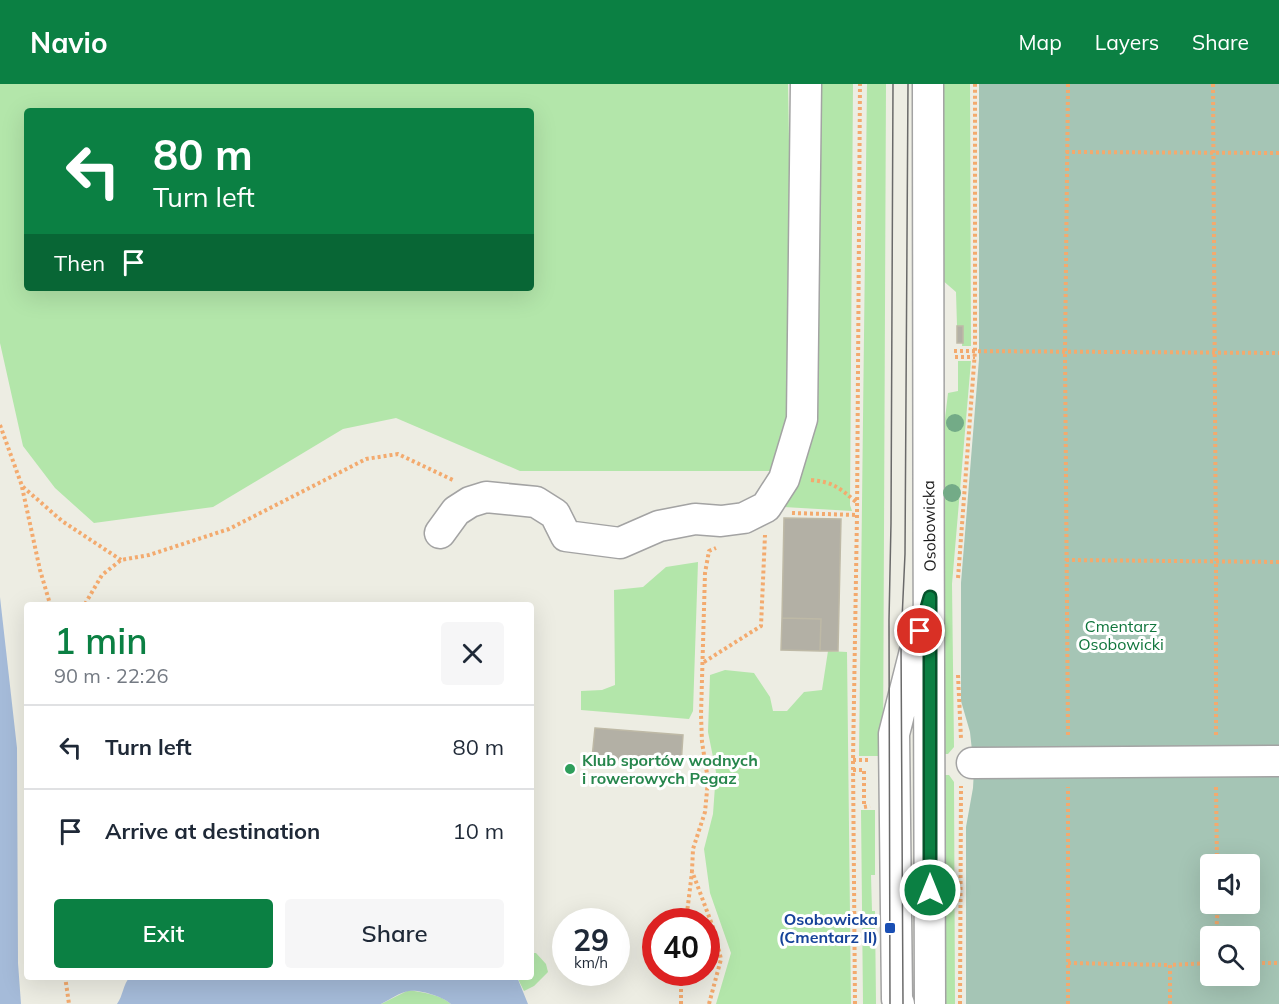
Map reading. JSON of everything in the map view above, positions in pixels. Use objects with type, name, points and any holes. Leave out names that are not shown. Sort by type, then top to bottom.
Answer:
[{"type":"street","points":[[440,533],[456,511],[470,502],[486,497],[536,502],[555,514],[566,536],[620,543],[659,526],[695,519],[721,521],[744,518],[766,507],[784,479],[802,419],[806,84]]},
{"type":"street","name":"Osobowicka","points":[[928,84],[926,312],[930,597],[930,1004]]},
{"type":"street","points":[[899,1004],[897,999],[894,734],[930,597]]},
{"type":"street","points":[[964,763],[1279,761]]},
{"type":"path","points":[[855,1004],[852,760],[857,515],[860,84]]},
{"type":"path","points":[[957,584],[975,354],[975,84]]},
{"type":"path","points":[[1068,84],[1065,352],[1068,1004]]},
{"type":"path","points":[[1213,84],[1217,854]]},
{"type":"path","points":[[1066,152],[1279,153]]},
{"type":"path","points":[[958,351],[975,354]]},
{"type":"path","points":[[958,357],[975,354],[1065,352],[1279,353]]},
{"type":"path","points":[[0,425],[22,486],[40,570],[49,602]]},
{"type":"path","points":[[86,602],[102,575],[121,560],[149,555],[229,529],[366,459],[398,454],[434,469],[486,497]]},
{"type":"path","points":[[784,479],[807,479],[831,483],[839,486],[857,503]]},
{"type":"path","points":[[22,486],[62,521],[121,560]]},
{"type":"path","points":[[703,662],[761,626],[766,507]]},
{"type":"path","points":[[815,514],[857,515]]},
{"type":"path","points":[[1066,560],[1279,562]]},
{"type":"path","points":[[688,908],[693,849],[705,812],[708,780],[702,733],[705,573]]},
{"type":"path","points":[[958,664],[964,763],[960,1004]]},
{"type":"path","points":[[852,760],[870,760]]},
{"type":"path","points":[[692,871],[714,930],[721,959],[709,1004]]},
{"type":"path","points":[[1068,963],[1200,964]]},
{"type":"path","points":[[1260,963],[1279,963]]},
{"type":"path","points":[[1170,965],[1170,1004]]},
{"type":"path","points":[[66,980],[69,1004]]},
{"type":"path","points":[[681,986],[681,1004]]},
{"type":"green space","points":[[0,84],[788,84],[794,418],[779,471],[520,471],[396,418],[343,429],[213,507],[94,523],[55,488],[23,446],[0,343]]},
{"type":"green space","points":[[817,84],[853,84],[850,505],[852,511],[784,507],[811,418]]},
{"type":"green space","points":[[867,84],[886,84],[883,756],[859,756]]},
{"type":"green space","points":[[940,84],[970,84],[971,346],[962,346],[963,326],[957,326],[956,292],[941,279]]},
{"type":"green space","name":"Cmentarz Osobowicki","points":[[979,84],[1279,84],[1279,1004],[966,1004],[966,827],[974,769],[970,732],[961,701],[961,583],[979,359]]},
{"type":"green space","points":[[958,361],[971,361],[952,584],[954,747],[948,754],[940,754],[939,470],[948,393],[958,391]]},
{"type":"green space","points":[[698,562],[693,711],[689,719],[581,710],[581,691],[602,690],[615,685],[614,590],[643,587],[666,567]]},
{"type":"green space","points":[[828,651],[847,652],[851,1004],[716,1004],[731,953],[720,922],[720,908],[715,908],[710,893],[704,849],[713,814],[716,772],[708,732],[710,675],[725,670],[754,673],[770,697],[773,711],[787,711],[804,692],[822,690]]},
{"type":"green space","points":[[940,775],[949,775],[954,782],[955,1004],[941,1004]]},
{"type":"green space","points":[[861,810],[875,810],[875,875],[871,875],[872,911],[875,911],[876,1004],[863,1004]]},
{"type":"green space","points":[[534,953],[536,953],[546,964],[548,972],[534,986],[524,991],[518,980],[534,980]]},
{"type":"green space","points":[[409,990],[437,996],[451,1004],[381,1004]]},
{"type":"water","points":[[0,597],[17,748],[18,963],[21,1004],[0,1004]]},
{"type":"water","points":[[128,980],[518,980],[528,1004],[451,1004],[425,992],[409,991],[381,1004],[117,1004]]},
{"type":"building","points":[[957,326],[963,326],[963,343],[957,343]]},
{"type":"building","points":[[784,518],[841,519],[838,651],[820,651],[821,619],[782,618]]},
{"type":"building","points":[[782,618],[821,619],[820,651],[781,650]]},
{"type":"building","points":[[595,728],[683,735],[681,765],[592,758]]},
{"type":"tram line","points":[[890,1004],[889,620],[893,84]]},
{"type":"tram line","points":[[903,1004],[901,641],[905,554],[908,84]]},
{"type":"place","name":"Klub sportów wodnych i rowerowych Pegaz","points":[[570,769]]},
{"type":"place","name":"Osobowicka (Cmentarz II)","points":[[890,928]]},
{"type":"route","points":[[920,631],[930,597],[930,890]]}]
